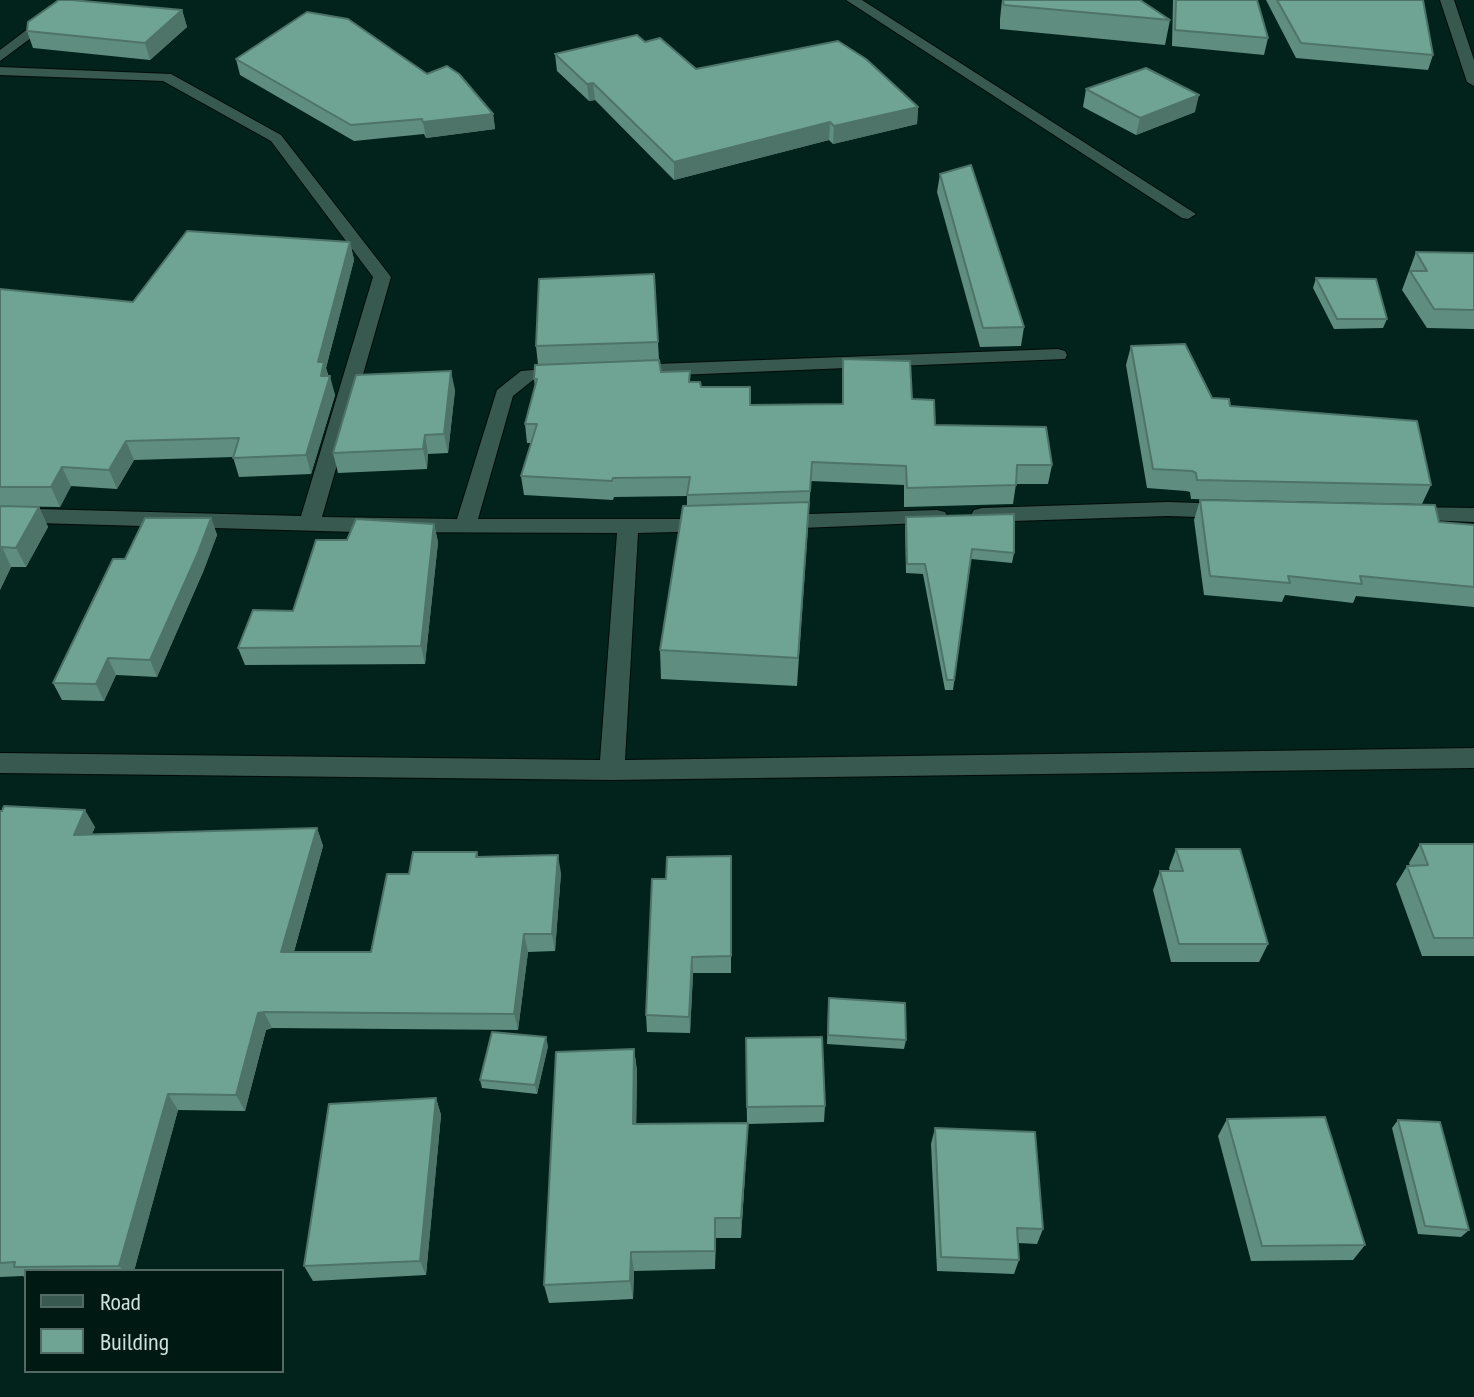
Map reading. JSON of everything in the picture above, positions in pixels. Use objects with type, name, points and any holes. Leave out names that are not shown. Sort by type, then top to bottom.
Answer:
[{"type":"street","points":[[0,57],[75,0]]},
{"type":"street","points":[[853,0],[1188,214]]},
{"type":"street","points":[[1447,0],[1474,82]]},
{"type":"street","points":[[0,71],[166,77],[276,138],[382,277],[310,523]]},
{"type":"street","points":[[466,525],[504,394],[528,375],[1058,355]]},
{"type":"street","points":[[0,515],[310,523],[628,526],[1168,509],[1248,511]]},
{"type":"street","points":[[1390,514],[1474,515]]},
{"type":"street","points":[[612,770],[628,526]]},
{"type":"street","points":[[0,763],[612,770],[1474,758]]},
{"type":"building","points":[[59,0],[182,10],[145,43],[27,31],[28,22]]},
{"type":"building","points":[[1003,0],[1140,0],[1170,20],[1004,5]]},
{"type":"building","points":[[1176,0],[1257,0],[1268,38],[1175,30]]},
{"type":"building","points":[[1277,0],[1423,0],[1433,55],[1301,43]]},
{"type":"building","points":[[307,12],[348,19],[427,74],[447,66],[459,74],[493,114],[423,122],[422,119],[351,125],[236,59]]},
{"type":"building","points":[[637,35],[645,42],[660,38],[696,69],[838,41],[866,59],[918,107],[834,126],[830,122],[674,162],[593,83],[587,84],[555,54]]},
{"type":"building","points":[[1146,68],[1199,95],[1140,118],[1086,89]]},
{"type":"building","points":[[971,165],[1024,327],[983,328],[940,174]]},
{"type":"building","points":[[187,231],[350,242],[318,362],[324,362],[321,376],[330,376],[306,455],[233,458],[239,438],[126,441],[109,470],[62,467],[51,487],[0,487],[0,289],[133,302]]},
{"type":"building","points":[[1416,252],[1474,253],[1474,310],[1434,309],[1410,271],[1427,271]]},
{"type":"building","points":[[654,274],[658,342],[536,346],[539,279]]},
{"type":"building","points":[[1316,278],[1376,279],[1387,319],[1337,319]]},
{"type":"building","points":[[1185,344],[1212,398],[1229,399],[1230,406],[1417,421],[1431,485],[1197,480],[1196,473],[1192,471],[1153,469],[1131,346]]},
{"type":"building","points":[[843,359],[910,361],[912,399],[934,400],[935,425],[1046,427],[1052,465],[1017,465],[1016,485],[907,488],[906,466],[812,462],[810,491],[687,495],[690,477],[613,478],[612,481],[521,476],[537,424],[525,424],[537,379],[534,379],[535,365],[659,360],[661,372],[690,371],[689,382],[700,382],[701,387],[750,387],[750,405],[843,404]]},
{"type":"building","points":[[451,371],[444,434],[425,435],[423,449],[333,453],[356,375]]},
{"type":"building","points":[[1200,500],[1435,505],[1439,522],[1474,525],[1474,587],[1360,576],[1362,584],[1288,576],[1290,583],[1210,576]]},
{"type":"building","points":[[809,502],[798,658],[660,650],[683,506]]},
{"type":"building","points":[[0,506],[39,507],[16,548],[2,547],[0,551]]},
{"type":"building","points":[[1014,514],[1014,553],[972,549],[954,680],[947,680],[925,564],[907,564],[906,517]]},
{"type":"building","points":[[145,518],[211,518],[150,660],[108,658],[96,684],[53,683],[113,559],[125,559]]},
{"type":"building","points":[[356,519],[434,524],[421,646],[238,648],[253,610],[293,611],[316,540],[347,540]]},
{"type":"building","points":[[4,806],[85,810],[74,835],[317,828],[281,952],[371,952],[387,874],[409,874],[413,852],[477,852],[476,857],[558,855],[552,934],[524,934],[514,1014],[258,1013],[236,1095],[168,1094],[119,1266],[14,1267],[15,1262],[0,1263],[0,811]]},
{"type":"building","points":[[1420,844],[1474,844],[1474,938],[1434,938],[1407,866],[1428,865]]},
{"type":"building","points":[[1176,849],[1240,849],[1268,944],[1179,944],[1160,871],[1183,871]]},
{"type":"building","points":[[731,856],[731,956],[692,957],[689,1017],[646,1015],[652,879],[666,879],[667,857]]},
{"type":"building","points":[[829,998],[905,1003],[906,1040],[828,1035]]},
{"type":"building","points":[[492,1032],[546,1037],[535,1085],[480,1080]]},
{"type":"building","points":[[822,1037],[825,1106],[747,1107],[746,1038]]},
{"type":"building","points":[[634,1049],[633,1124],[748,1123],[741,1218],[715,1218],[715,1251],[631,1252],[630,1281],[544,1285],[556,1052]]},
{"type":"building","points":[[436,1098],[420,1261],[304,1266],[329,1104]]},
{"type":"building","points":[[1325,1117],[1365,1245],[1262,1246],[1227,1119]]},
{"type":"building","points":[[1398,1120],[1440,1122],[1469,1230],[1425,1226]]},
{"type":"building","points":[[935,1128],[1035,1132],[1043,1229],[1017,1228],[1019,1260],[941,1257]]}]
